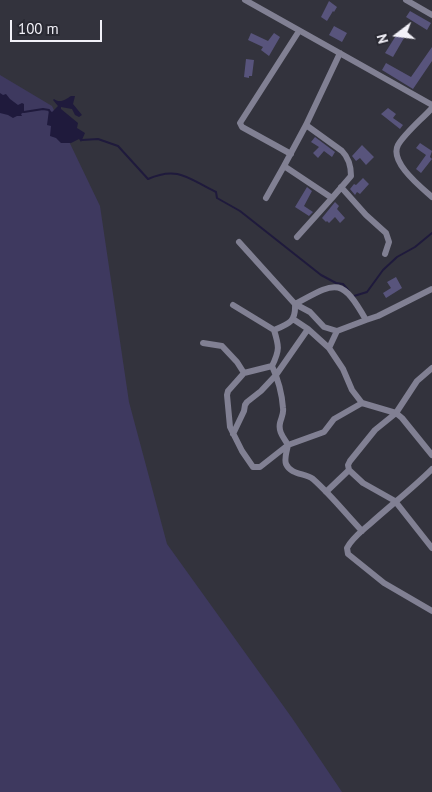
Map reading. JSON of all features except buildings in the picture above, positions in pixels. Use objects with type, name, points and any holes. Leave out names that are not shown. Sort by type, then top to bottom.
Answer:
[{"type":"street","points":[[245,0],[432,106],[398,146],[396,154],[400,165],[432,197]]},
{"type":"street","points":[[406,0],[432,15]]},
{"type":"street","points":[[291,154],[242,127],[240,123],[299,30]]},
{"type":"street","points":[[266,198],[306,125],[340,53]]},
{"type":"street","points":[[298,238],[351,176],[350,164],[346,155],[306,125]]},
{"type":"street","points":[[284,166],[332,198]]},
{"type":"street","points":[[341,187],[366,215],[386,233],[389,242],[385,254]]},
{"type":"street","points":[[239,242],[295,304],[310,312],[324,327],[337,331],[378,316],[432,289]]},
{"type":"street","points":[[295,304],[328,287],[335,286],[354,298],[366,320]]},
{"type":"street","points":[[274,330],[286,325],[293,319],[296,312],[295,304]]},
{"type":"street","points":[[232,305],[274,330],[279,346],[277,357],[272,366],[244,374],[228,391],[227,395],[230,427],[242,451],[253,467],[260,467],[288,445],[324,432],[334,419],[362,403]]},
{"type":"street","points":[[293,319],[308,329],[329,348],[343,370],[352,390],[362,403],[396,413],[432,455]]},
{"type":"street","points":[[233,434],[247,402],[276,375],[308,329]]},
{"type":"street","points":[[329,348],[337,331]]},
{"type":"street","points":[[203,343],[222,346],[237,362],[244,374]]},
{"type":"street","points":[[272,366],[276,375],[283,408],[280,429],[288,445],[287,466],[298,474],[312,478],[362,531]]},
{"type":"street","points":[[432,368],[417,381],[396,413],[370,436],[348,466],[349,470],[363,483],[395,501],[432,548]]},
{"type":"street","points":[[432,469],[362,531],[347,548],[348,554],[384,583],[432,610]]},
{"type":"street","points":[[326,492],[349,470]]},
{"type":"shaded area","points":[[0,75],[52,106],[100,206],[129,402],[167,544],[292,718],[342,792],[0,792]]},
{"type":"shaded area","points":[[0,93],[6,94],[18,105],[24,104],[22,116],[13,118],[0,113]]},
{"type":"shaded area","points":[[75,96],[73,104],[82,115],[79,117],[75,115],[72,109],[61,107],[61,109],[78,123],[77,128],[85,133],[81,142],[79,139],[71,143],[61,143],[56,138],[50,136],[51,126],[47,125],[49,110],[52,112],[58,106],[54,99],[61,101]]},
{"type":"waterway","points":[[24,112],[43,109],[50,112]]},
{"type":"waterway","points":[[82,140],[98,139],[118,146],[148,179],[168,173],[176,174],[191,179],[216,192],[217,198],[240,211],[321,275],[336,283],[343,284],[349,291]]},
{"type":"waterway","points":[[354,296],[367,292],[383,270],[397,257],[415,247],[432,233]]}]
